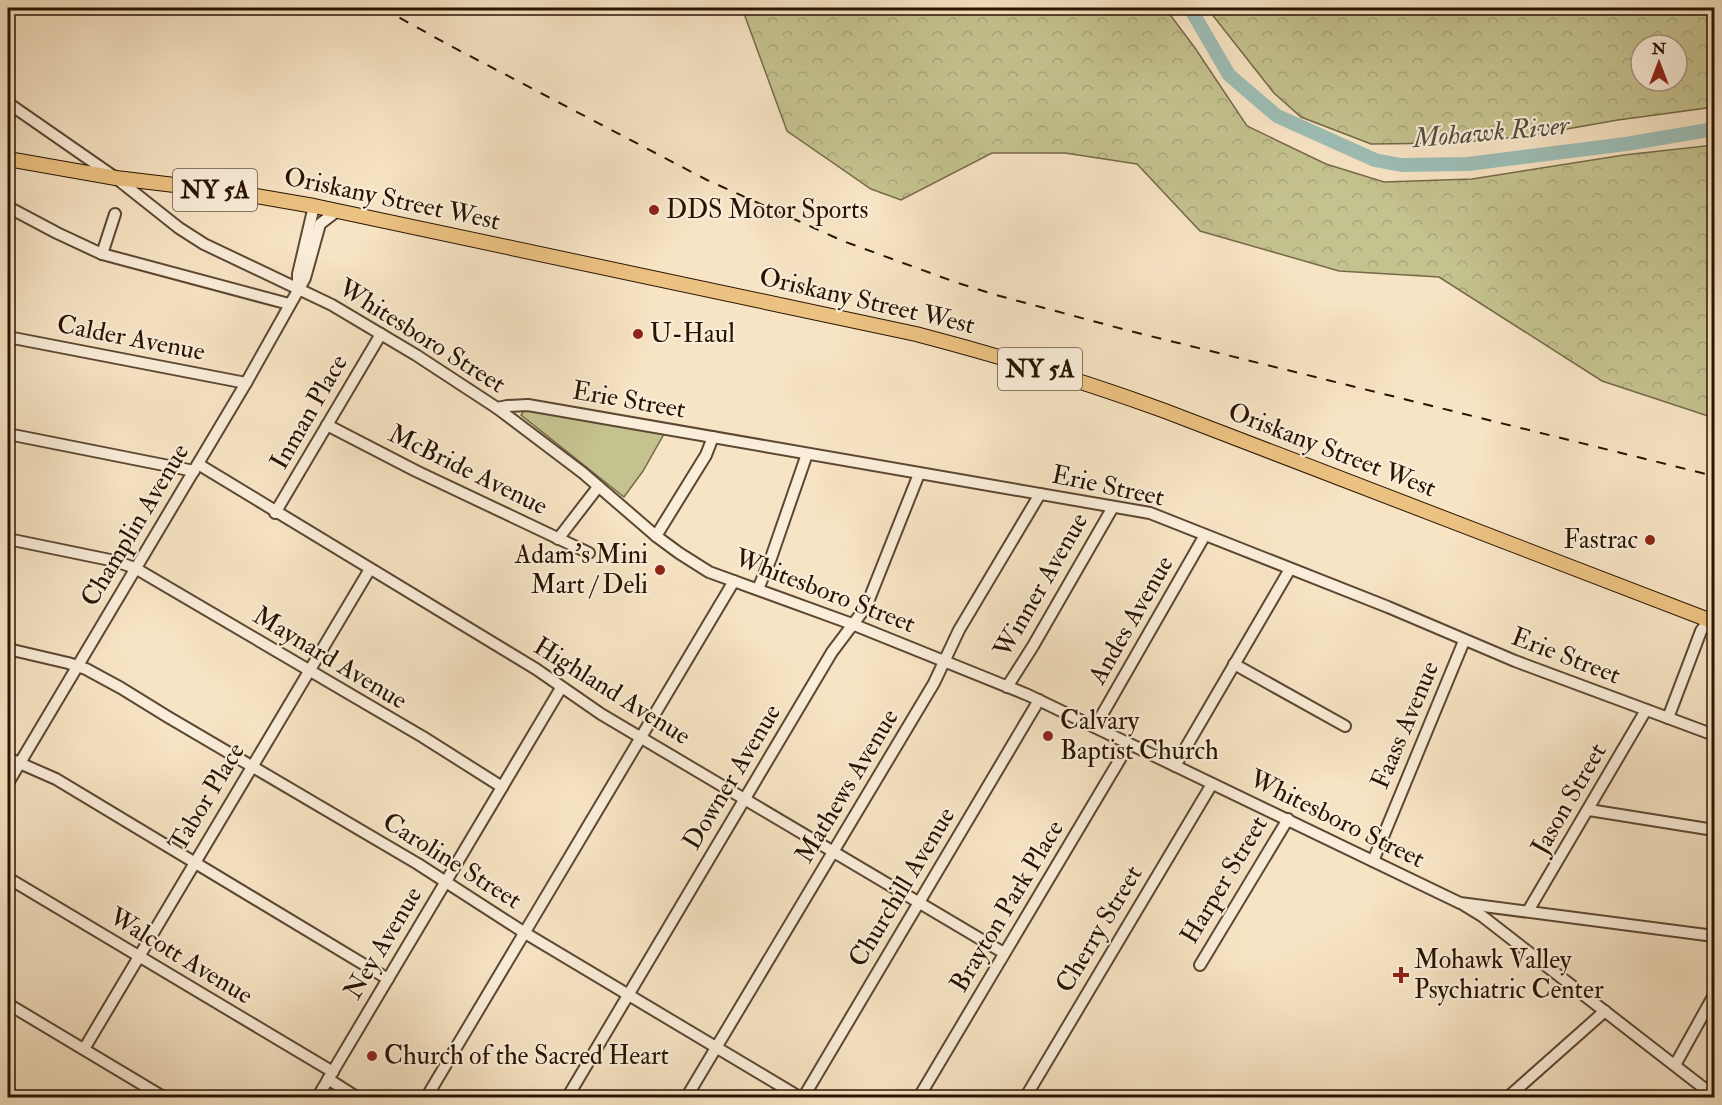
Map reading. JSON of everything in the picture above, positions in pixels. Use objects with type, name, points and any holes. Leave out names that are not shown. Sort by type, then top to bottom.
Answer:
[{"type":"main road","name":"NY 5A","points":[[8,159],[116,178]]},
{"type":"main road","name":"Oriskany Street West","points":[[116,178],[233,192],[314,206],[916,334],[998,356],[1165,411],[1711,620]]},
{"type":"street","name":"Whitesboro Street","points":[[8,103],[116,178],[179,228],[204,243],[298,288],[381,334],[497,408],[598,486],[656,536],[709,572],[852,624],[1039,700],[1460,903],[1714,936]]},
{"type":"street","name":"Champlin Avenue","points":[[298,288],[298,274],[314,206]]},
{"type":"street","points":[[8,207],[102,254],[290,304]]},
{"type":"street","name":"Champlin Avenue","points":[[8,783],[246,383],[304,278],[320,224],[337,211]]},
{"type":"street","points":[[102,254],[115,214]]},
{"type":"street","name":"Inman Place","points":[[275,513],[381,334]]},
{"type":"street","name":"Calder Avenue","points":[[8,337],[246,383]]},
{"type":"street","name":"Erie Street","points":[[497,408],[528,405],[1150,513],[1388,607],[1464,640],[1714,735]]},
{"type":"street","name":"McBride Avenue","points":[[327,425],[416,471],[589,553]]},
{"type":"street","points":[[8,434],[196,467]]},
{"type":"street","points":[[656,536],[706,455],[713,437]]},
{"type":"street","points":[[758,589],[807,454]]},
{"type":"street","name":"Highland Avenue","points":[[196,467],[516,657],[641,738],[1004,953]]},
{"type":"street","name":"Downer Avenue","points":[[567,1098],[832,652],[867,607],[919,474]]},
{"type":"street","points":[[558,538],[598,486]]},
{"type":"street","name":"Mathews Avenue","points":[[686,1098],[934,683],[959,630],[1041,494]]},
{"type":"street","name":"Winner Avenue","points":[[1007,687],[1113,507]]},
{"type":"street","name":"Andes Avenue","points":[[1095,728],[1205,535]]},
{"type":"street","name":"Maynard Avenue","points":[[8,540],[115,561],[135,568],[423,737],[502,787]]},
{"type":"street","name":"Tabor Place","points":[[84,1049],[370,569]]},
{"type":"street","points":[[1175,766],[1290,569]]},
{"type":"street","points":[[426,1098],[734,581]]},
{"type":"street","points":[[1668,718],[1701,631],[1711,620]]},
{"type":"street","name":"Faass Avenue","points":[[1373,861],[1464,640]]},
{"type":"street","name":"Caroline Street","points":[[8,649],[78,666],[121,688],[802,1098]]},
{"type":"street","points":[[1234,664],[1345,726]]},
{"type":"street","name":"Ney Avenue","points":[[317,1098],[561,688]]},
{"type":"street","name":"Churchill Avenue","points":[[802,1098],[1039,700]]},
{"type":"street","name":"Jason Street","points":[[1528,911],[1646,710]]},
{"type":"street","name":"Brayton Park Place","points":[[922,1092],[1129,744]]},
{"type":"street","points":[[8,758],[56,780],[388,979]]},
{"type":"street","name":"Cherry Street","points":[[1025,1098],[1212,784]]},
{"type":"street","points":[[1589,810],[1714,830]]},
{"type":"street","name":"Harper Street","points":[[1200,965],[1288,819]]},
{"type":"street","name":"Walcott Avenue","points":[[8,878],[331,1075],[358,1098]]},
{"type":"street","points":[[1460,903],[1482,916],[1714,1096]]},
{"type":"street","points":[[1675,1065],[1714,995]]},
{"type":"street","points":[[8,1004],[165,1098]]},
{"type":"street","points":[[1507,1098],[1605,1011]]},
{"type":"street","points":[[1704,1014],[1714,1021]]},
{"type":"green space","points":[[742,8],[1165,8],[1195,48],[1247,126],[1326,164],[1384,182],[1472,179],[1624,155],[1714,145],[1714,418],[1602,381],[1439,277],[1339,271],[1200,231],[1137,164],[1065,153],[992,153],[901,200],[871,189],[787,131]]},
{"type":"green space","points":[[1207,8],[1714,8],[1714,107],[1618,120],[1527,136],[1454,143],[1371,144],[1301,117],[1274,93]]},
{"type":"green space","points":[[525,409],[664,434],[643,471],[624,497],[521,415]]},
{"type":"waterway","name":"Mohawk River","points":[[1190,8],[1229,75],[1277,116],[1375,160],[1401,165],[1468,164],[1626,144],[1714,129]]},
{"type":"railway","points":[[382,8],[707,180],[843,241],[955,282],[1130,331],[1714,476]]},
{"type":"place","name":"DDS Motor Sports","points":[[654,210]]},
{"type":"place","name":"U-Haul","points":[[638,334]]},
{"type":"place","name":"Fastrac","points":[[1650,540]]},
{"type":"place","name":"Adam's Mini Mart / Deli","points":[[660,570]]},
{"type":"place","name":"Calvary Baptist Church","points":[[1048,736]]},
{"type":"place","name":"Mohawk Valley Psychiatric Center","points":[[1401,975]]},
{"type":"place","name":"Church of the Sacred Heart","points":[[372,1056]]}]
